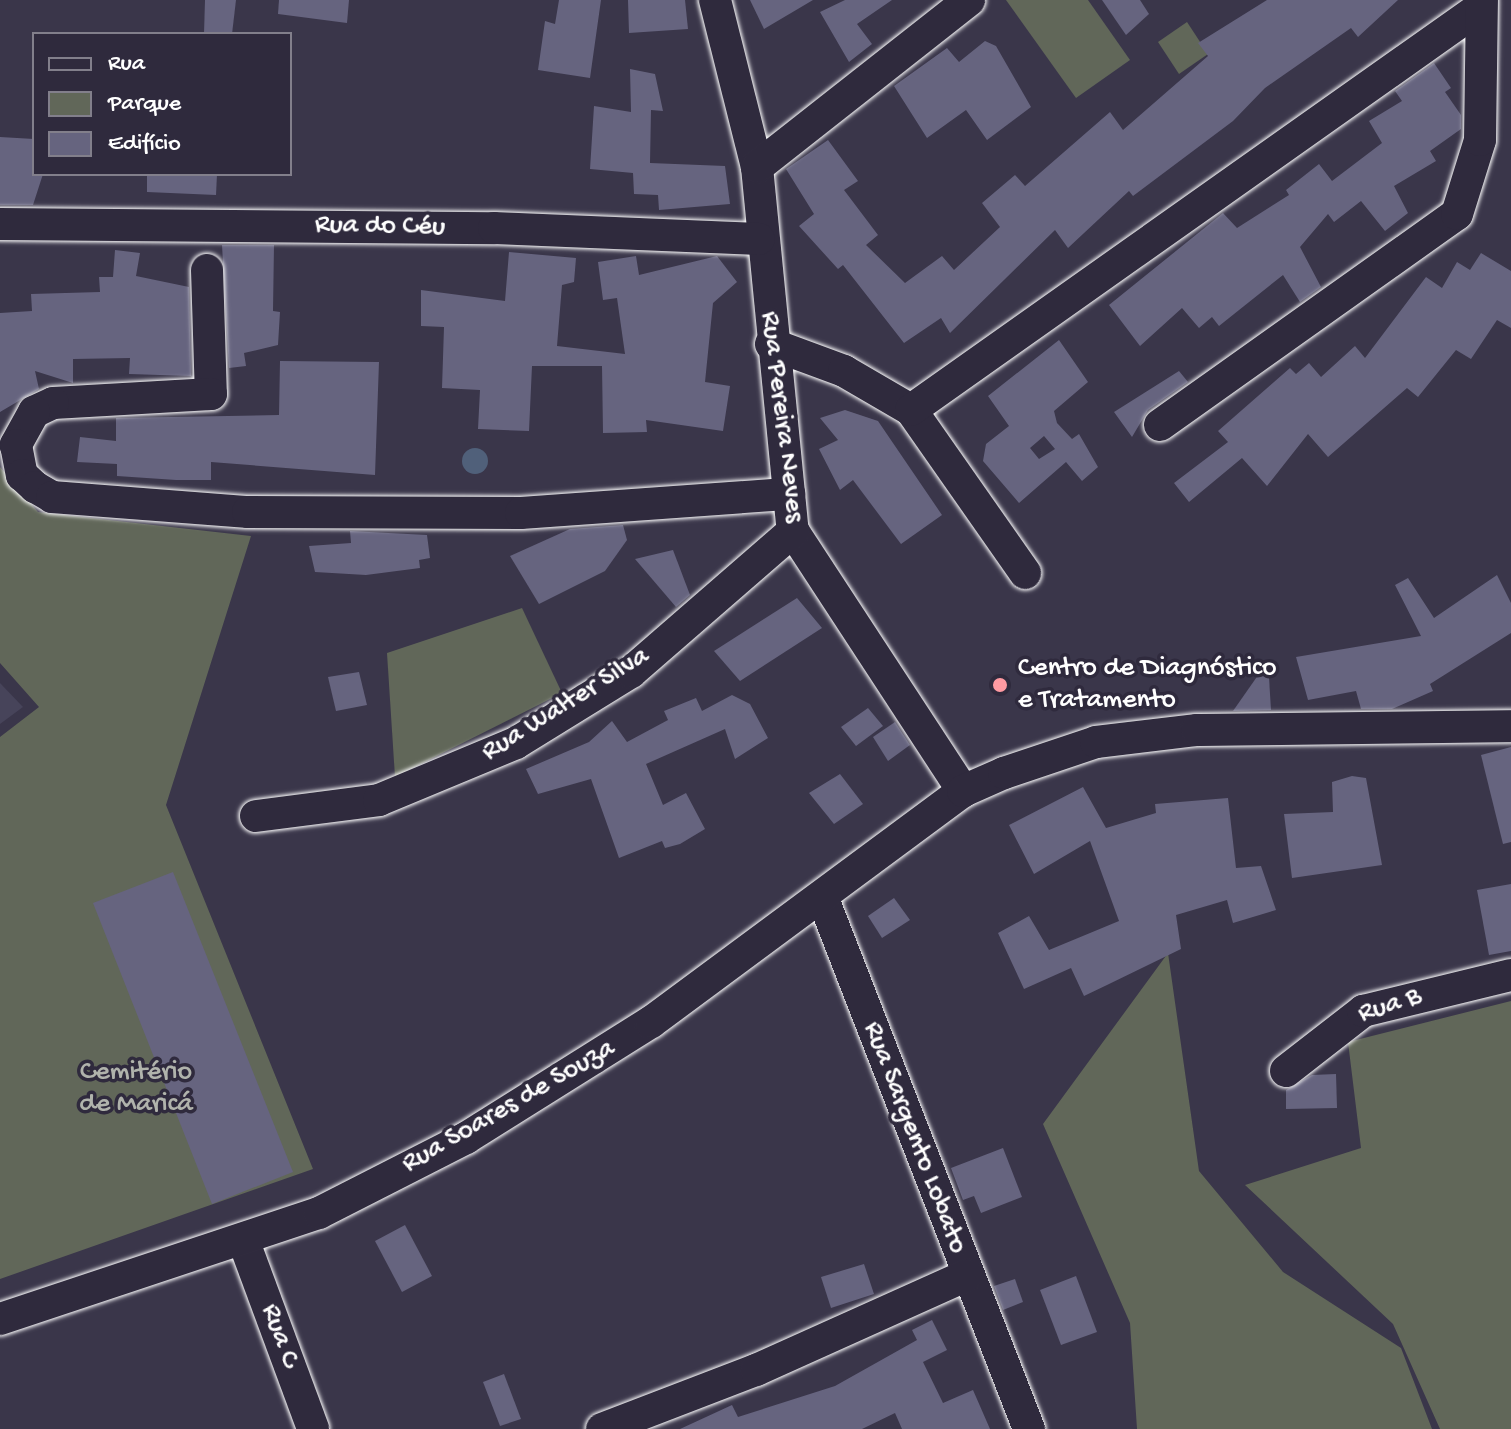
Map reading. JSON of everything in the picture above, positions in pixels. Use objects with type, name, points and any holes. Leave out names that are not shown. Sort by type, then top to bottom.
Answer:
[{"type":"street","name":"Rua Pereira Neves","points":[[715,0],[757,167],[759,239],[793,531],[963,791]]},
{"type":"street","points":[[757,167],[969,0]]},
{"type":"street","points":[[911,410],[1481,3]]},
{"type":"street","points":[[1160,425],[1457,214],[1480,140],[1481,3]]},
{"type":"street","name":"Rua do Céu","points":[[0,224],[478,228],[759,239]]},
{"type":"street","points":[[207,270],[211,394],[53,403],[34,412],[16,445],[22,475],[52,497],[248,512],[521,513],[789,494]]},
{"type":"street","points":[[771,344],[844,371],[911,410],[1025,573]]},
{"type":"street","name":"Rua Walter Silva","points":[[256,816],[379,800],[516,743],[631,672],[793,531]]},
{"type":"street","name":"Rua Soares de Souza","points":[[0,1319],[244,1242],[332,1207],[567,1078],[823,899],[963,791],[1096,742],[1159,734],[1511,726]]},
{"type":"street","name":"Rua Sargento Lobato","points":[[602,1429],[756,1370],[967,1275],[823,899]]},
{"type":"street","name":"Rua B","points":[[1286,1071],[1363,1011],[1511,975]]},
{"type":"street","name":"Rua C","points":[[244,1242],[313,1429]]},
{"type":"street","points":[[967,1275],[1029,1429]]},
{"type":"shaded area","points":[[0,683],[23,707],[0,724]]},
{"type":"green space","points":[[1006,0],[1088,0],[1130,60],[1076,98]]},
{"type":"green space","points":[[1187,22],[1208,54],[1179,74],[1158,42]]},
{"type":"green space","name":"Cemitério de Maricá","points":[[0,467],[38,512],[251,536],[166,805],[313,1169],[0,1279],[0,737],[39,707],[0,663]]},
{"type":"green space","points":[[522,608],[562,693],[395,777],[387,653]]},
{"type":"green space","points":[[1168,953],[1199,1171],[1283,1272],[1401,1348],[1432,1429],[1137,1429],[1130,1323],[1043,1124]]},
{"type":"green space","points":[[1511,1001],[1511,1429],[1440,1429],[1393,1324],[1245,1185],[1361,1148],[1348,1042]]},
{"type":"water","points":[[475,448],[485,451],[488,461],[485,471],[475,474],[465,471],[462,461],[465,451]]},
{"type":"building","points":[[205,0],[236,0],[232,32],[204,32]]},
{"type":"building","points":[[279,0],[349,0],[347,23],[278,14]]},
{"type":"building","points":[[559,0],[601,0],[590,78],[538,70],[545,21],[555,24]]},
{"type":"building","points":[[628,0],[685,0],[688,29],[629,33]]},
{"type":"building","points":[[750,0],[813,0],[764,29]]},
{"type":"building","points":[[845,0],[892,0],[857,24],[872,44],[849,62],[820,12]]},
{"type":"building","points":[[1102,0],[1140,0],[1149,14],[1126,35]]},
{"type":"building","points":[[1267,0],[1398,0],[1358,37],[1351,28],[1265,88],[1233,121],[1133,196],[1129,191],[1068,248],[1055,230],[950,333],[941,318],[904,343],[843,265],[838,269],[799,226],[814,214],[786,169],[828,140],[858,181],[844,190],[878,235],[866,245],[905,283],[942,256],[954,270],[1000,227],[982,203],[1015,175],[1025,186],[1110,112],[1123,130],[1208,56],[1198,43]]},
{"type":"building","points":[[985,41],[996,46],[1031,107],[987,140],[966,110],[927,138],[894,86],[947,48],[959,62]]},
{"type":"building","points":[[1434,63],[1451,88],[1445,92],[1461,115],[1461,129],[1430,151],[1436,161],[1394,186],[1408,213],[1385,231],[1361,201],[1334,222],[1328,214],[1300,247],[1321,287],[1300,302],[1283,275],[1219,326],[1212,317],[1199,328],[1182,308],[1140,346],[1109,305],[1223,213],[1237,228],[1289,195],[1286,190],[1319,164],[1332,181],[1382,143],[1369,121],[1402,101],[1395,91]]},
{"type":"building","points":[[630,69],[655,74],[663,111],[651,110],[650,163],[725,166],[730,204],[659,210],[658,195],[634,194],[633,173],[590,169],[594,106],[631,112]]},
{"type":"building","points":[[0,137],[32,139],[32,176],[42,176],[33,205],[0,205]]},
{"type":"building","points":[[147,176],[217,176],[216,195],[147,192]]},
{"type":"building","points":[[222,245],[274,245],[273,311],[280,312],[278,345],[244,353],[246,366],[229,368]]},
{"type":"building","points":[[115,250],[140,253],[136,276],[189,287],[191,376],[129,374],[130,358],[73,359],[73,383],[35,371],[39,389],[0,412],[0,313],[32,311],[31,294],[100,292],[99,277],[113,277]]},
{"type":"building","points":[[509,252],[576,258],[574,282],[562,285],[557,346],[625,354],[617,298],[603,300],[598,262],[636,256],[639,275],[717,256],[737,282],[713,303],[705,382],[730,386],[723,431],[646,420],[647,432],[603,433],[602,366],[532,366],[529,431],[478,429],[480,390],[442,388],[444,327],[421,326],[421,290],[505,301]]},
{"type":"building","points":[[1481,253],[1511,271],[1511,328],[1497,320],[1471,359],[1456,350],[1418,397],[1407,388],[1328,457],[1308,434],[1267,486],[1242,458],[1189,502],[1174,483],[1228,442],[1218,431],[1290,368],[1296,374],[1309,363],[1321,377],[1355,346],[1365,358],[1426,277],[1442,288],[1457,262],[1470,270]]},
{"type":"building","points":[[1059,340],[1088,382],[1054,411],[1057,423],[1072,439],[1079,434],[1098,467],[1082,481],[1066,462],[1019,503],[983,461],[986,444],[1009,426],[988,396]],"holes":[[[1044,436],[1055,449],[1039,459],[1030,448]]]},
{"type":"building","points":[[280,361],[379,362],[375,475],[211,462],[211,480],[176,480],[117,476],[117,464],[77,462],[80,437],[116,441],[116,418],[279,415]]},
{"type":"building","points":[[1179,371],[1188,382],[1148,410],[1132,437],[1114,412]]},
{"type":"building","points":[[845,410],[878,421],[942,515],[901,544],[853,480],[840,490],[819,449],[838,440],[820,418]]},
{"type":"building","points":[[623,525],[627,540],[605,571],[539,604],[510,556],[570,529]]},
{"type":"building","points":[[350,531],[427,535],[430,558],[419,560],[420,568],[366,575],[315,572],[309,546],[351,543]]},
{"type":"building","points":[[673,550],[690,595],[676,607],[635,559]]},
{"type":"building","points":[[1497,575],[1511,603],[1511,633],[1430,684],[1433,691],[1392,709],[1361,709],[1356,691],[1308,700],[1296,657],[1421,636],[1395,585],[1408,578],[1434,618]]},
{"type":"building","points":[[797,598],[822,628],[740,681],[714,651]]},
{"type":"building","points":[[1268,661],[1271,710],[1233,711]]},
{"type":"building","points":[[359,672],[367,705],[336,711],[328,677]]},
{"type":"building","points":[[732,695],[750,704],[768,738],[735,759],[725,729],[646,764],[663,805],[686,793],[705,829],[680,844],[665,848],[662,841],[619,858],[591,779],[538,794],[526,769],[589,742],[612,721],[627,742],[668,720],[664,711],[696,698],[702,711]]},
{"type":"building","points":[[868,708],[883,726],[856,746],[841,727]]},
{"type":"building","points":[[895,722],[910,745],[888,761],[873,737]]},
{"type":"building","points":[[1511,747],[1511,842],[1503,844],[1481,755]]},
{"type":"building","points":[[840,774],[863,804],[834,824],[809,793]]},
{"type":"building","points":[[1352,776],[1366,778],[1382,865],[1292,878],[1284,814],[1333,812],[1332,782]]},
{"type":"building","points":[[1083,787],[1106,828],[1156,813],[1155,804],[1228,798],[1236,868],[1261,866],[1276,910],[1233,923],[1227,900],[1176,915],[1181,949],[1084,996],[1071,968],[1024,989],[998,933],[1029,916],[1049,950],[1119,921],[1090,841],[1034,874],[1009,825]]},
{"type":"building","points":[[173,872],[293,1172],[212,1204],[93,903]]},
{"type":"building","points":[[1511,884],[1511,951],[1489,955],[1477,890]]},
{"type":"building","points":[[894,898],[910,920],[882,938],[868,916]]},
{"type":"building","points":[[1336,1074],[1337,1108],[1286,1109],[1286,1090],[1312,1075]]},
{"type":"building","points":[[1003,1148],[1022,1197],[981,1213],[974,1196],[963,1200],[951,1168]]},
{"type":"building","points":[[405,1225],[432,1276],[402,1292],[375,1241]]},
{"type":"building","points":[[864,1264],[874,1294],[831,1308],[821,1277]]},
{"type":"building","points":[[1076,1276],[1097,1332],[1061,1345],[1040,1290]]},
{"type":"building","points":[[1015,1279],[1023,1302],[1003,1310],[994,1286]]},
{"type":"building","points":[[932,1320],[947,1350],[923,1362],[943,1403],[973,1390],[990,1429],[902,1429],[895,1413],[862,1429],[680,1429],[732,1405],[738,1417],[835,1386],[917,1340],[912,1330]]},
{"type":"building","points":[[504,1374],[521,1419],[500,1426],[483,1382]]},
{"type":"place","name":"Centro de Diagnóstico e Tratamento","points":[[1000,685]]}]
